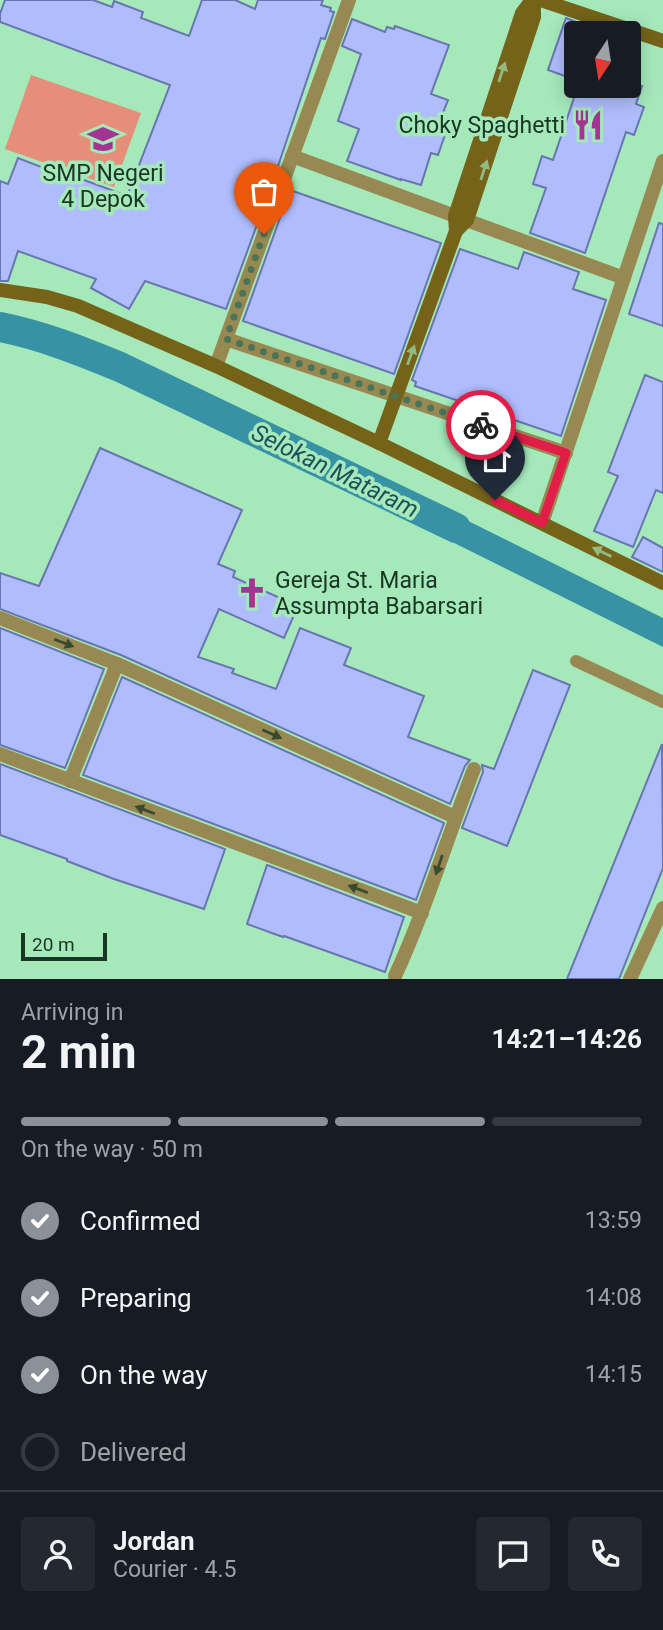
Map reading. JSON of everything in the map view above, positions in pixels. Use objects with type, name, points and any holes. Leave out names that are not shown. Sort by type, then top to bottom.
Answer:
[{"type":"street","points":[[216,366],[349,0]]},
{"type":"street","points":[[379,443],[534,17],[533,0]]},
{"type":"street","points":[[548,1],[663,41]]},
{"type":"street","points":[[292,156],[459,222],[624,278]]},
{"type":"street","points":[[542,523],[663,161]]},
{"type":"street","points":[[0,290],[47,297],[78,306],[216,366],[663,583]]},
{"type":"street","points":[[226,339],[566,453]]},
{"type":"street","points":[[0,618],[117,664],[456,817]]},
{"type":"street","points":[[70,781],[117,664]]},
{"type":"street","points":[[0,754],[422,914]]},
{"type":"street","points":[[395,976],[422,914],[474,769]]},
{"type":"street","points":[[630,979],[663,908]]},
{"type":"lane","points":[[576,661],[663,702]]},
{"type":"shaded area","points":[[31,75],[141,113],[114,187],[5,149]]},
{"type":"water","points":[[424,499],[663,618],[663,647],[412,522]]},
{"type":"building","points":[[5,0],[93,0],[112,7],[114,1],[143,12],[141,18],[189,36],[202,0],[235,0],[255,9],[258,0],[323,0],[321,5],[334,12],[325,39],[321,38],[226,309],[145,281],[129,309],[91,288],[96,279],[18,251],[8,281],[0,281],[0,181],[8,184],[18,158],[127,196],[170,85],[0,22]]},
{"type":"building","points":[[352,19],[385,32],[387,27],[394,29],[395,26],[449,45],[431,94],[448,100],[439,123],[448,126],[438,155],[431,153],[421,185],[347,161],[359,129],[338,121],[361,54],[342,46]]},
{"type":"building","points":[[564,24],[564,76],[548,70]]},
{"type":"building","points":[[574,98],[638,98],[636,104],[644,107],[634,135],[626,132],[585,253],[530,233],[546,188],[533,184],[542,156],[553,160]]},
{"type":"building","points":[[290,190],[441,243],[394,374],[243,321]]},
{"type":"building","points":[[659,223],[663,224],[663,326],[629,314]]},
{"type":"building","points":[[460,249],[518,269],[524,252],[579,272],[573,289],[606,300],[561,436],[415,386],[416,382],[412,380]]},
{"type":"building","points":[[645,375],[663,382],[663,493],[656,490],[633,547],[594,531],[618,476],[608,472]]},
{"type":"building","points":[[100,448],[242,510],[218,564],[235,571],[233,577],[298,606],[284,638],[219,609],[198,657],[234,669],[232,673],[276,689],[300,628],[351,648],[344,665],[424,696],[408,737],[470,760],[450,804],[121,655],[0,609],[0,573],[39,586]]},
{"type":"building","points":[[643,537],[663,548],[663,572],[632,557]]},
{"type":"building","points":[[0,628],[104,669],[65,768],[0,745]]},
{"type":"building","points":[[533,670],[570,685],[507,846],[462,828],[483,772],[482,765],[494,769]]},
{"type":"building","points":[[122,677],[444,823],[416,900],[83,775]]},
{"type":"building","points":[[662,744],[663,868],[619,979],[567,979]]},
{"type":"building","points":[[0,764],[225,849],[204,909],[114,879],[0,835]]},
{"type":"building","points":[[267,865],[404,917],[385,972],[247,924]]},
{"type":"waterway","name":"Selokan Mataram","points":[[0,327],[46,339],[120,367],[456,528]]},
{"type":"way so far","points":[[264,234],[226,339],[481,425]]},
{"type":"place","name":"Choky Spaghetti","points":[[588,125]]},
{"type":"place","name":"SMP Negeri 4 Depok","points":[[103,139]]},
{"type":"place","name":"Gereja St. Maria Assumpta Babarsari","points":[[252,593]]},
{"type":"route","points":[[481,425],[566,453],[542,523],[495,500]]}]
